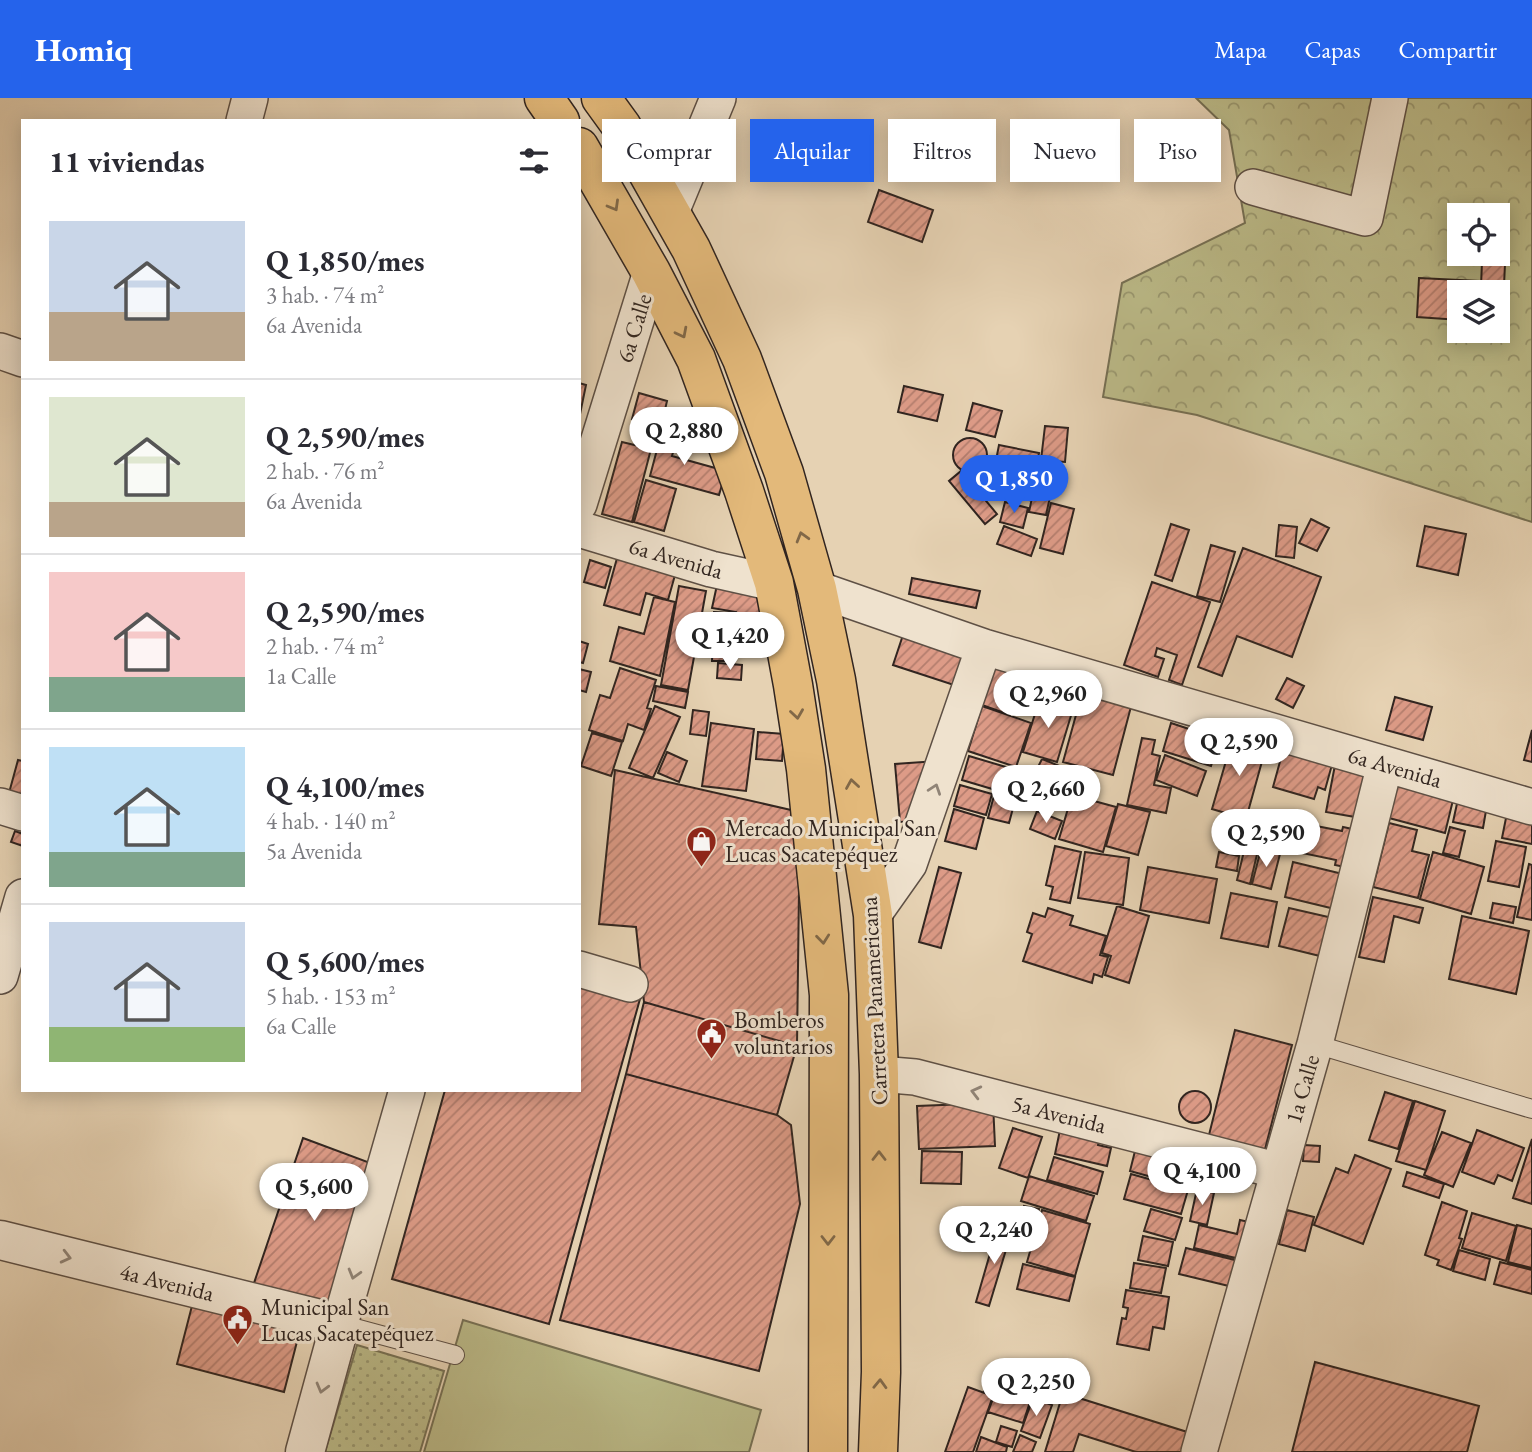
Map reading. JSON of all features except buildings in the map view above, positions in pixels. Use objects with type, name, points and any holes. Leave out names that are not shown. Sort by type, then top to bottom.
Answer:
[{"type":"highway","points":[[544,98],[559,119]]},
{"type":"highway","name":"Carretera Panamericana","points":[[601,98],[622,127],[691,249],[742,359],[784,473],[817,589],[836,680],[873,915],[879,1074],[881,1371],[878,1452]]},
{"type":"highway","name":"Carretera Panamericana","points":[[581,150],[651,272],[695,359],[744,491],[774,583],[806,769],[829,995],[828,1452]]},
{"type":"street","points":[[245,119],[250,98]]},
{"type":"street","points":[[671,212],[718,98]]},
{"type":"street","points":[[1253,187],[1365,218],[1390,98]]},
{"type":"street","name":"6a Calle","points":[[581,498],[651,272]]},
{"type":"street","points":[[0,352],[21,358]]},
{"type":"street","name":"6a Avenida","points":[[581,530],[711,569],[774,583]]},
{"type":"street","name":"6a Avenida","points":[[817,589],[984,647],[1532,807]]},
{"type":"street","points":[[873,915],[909,864],[984,647]]},
{"type":"street","name":"1a Calle","points":[[1199,1452],[1315,1044],[1385,764]]},
{"type":"street","points":[[0,806],[21,812]]},
{"type":"street","points":[[0,976],[21,904]]},
{"type":"street","points":[[581,970],[630,984]]},
{"type":"street","name":"5a Avenida","points":[[879,1074],[915,1077],[1279,1171]]},
{"type":"street","points":[[305,1452],[406,1092]]},
{"type":"street","name":"4a Avenida","points":[[0,1240],[340,1324]]},
{"type":"lane","points":[[1315,1044],[1532,1109]]},
{"type":"lane","name":"4a Avenida","points":[[340,1324],[455,1355]]},
{"type":"green space","points":[[1196,98],[1532,98],[1532,522],[1197,415],[1103,397],[1122,283],[1245,223],[1229,130],[1221,119],[1218,119]]},
{"type":"green space","points":[[463,1320],[761,1410],[749,1452],[424,1452]]},
{"type":"green space","points":[[357,1345],[444,1371],[420,1452],[325,1452]]},
{"type":"place","name":"Mercado Municipal San Lucas Sacatepéquez","points":[[702,868]]},
{"type":"place","name":"Bomberos voluntarios","points":[[711,1060]]},
{"type":"place","name":"Municipal San Lucas Sacatepéquez","points":[[238,1347]]}]
